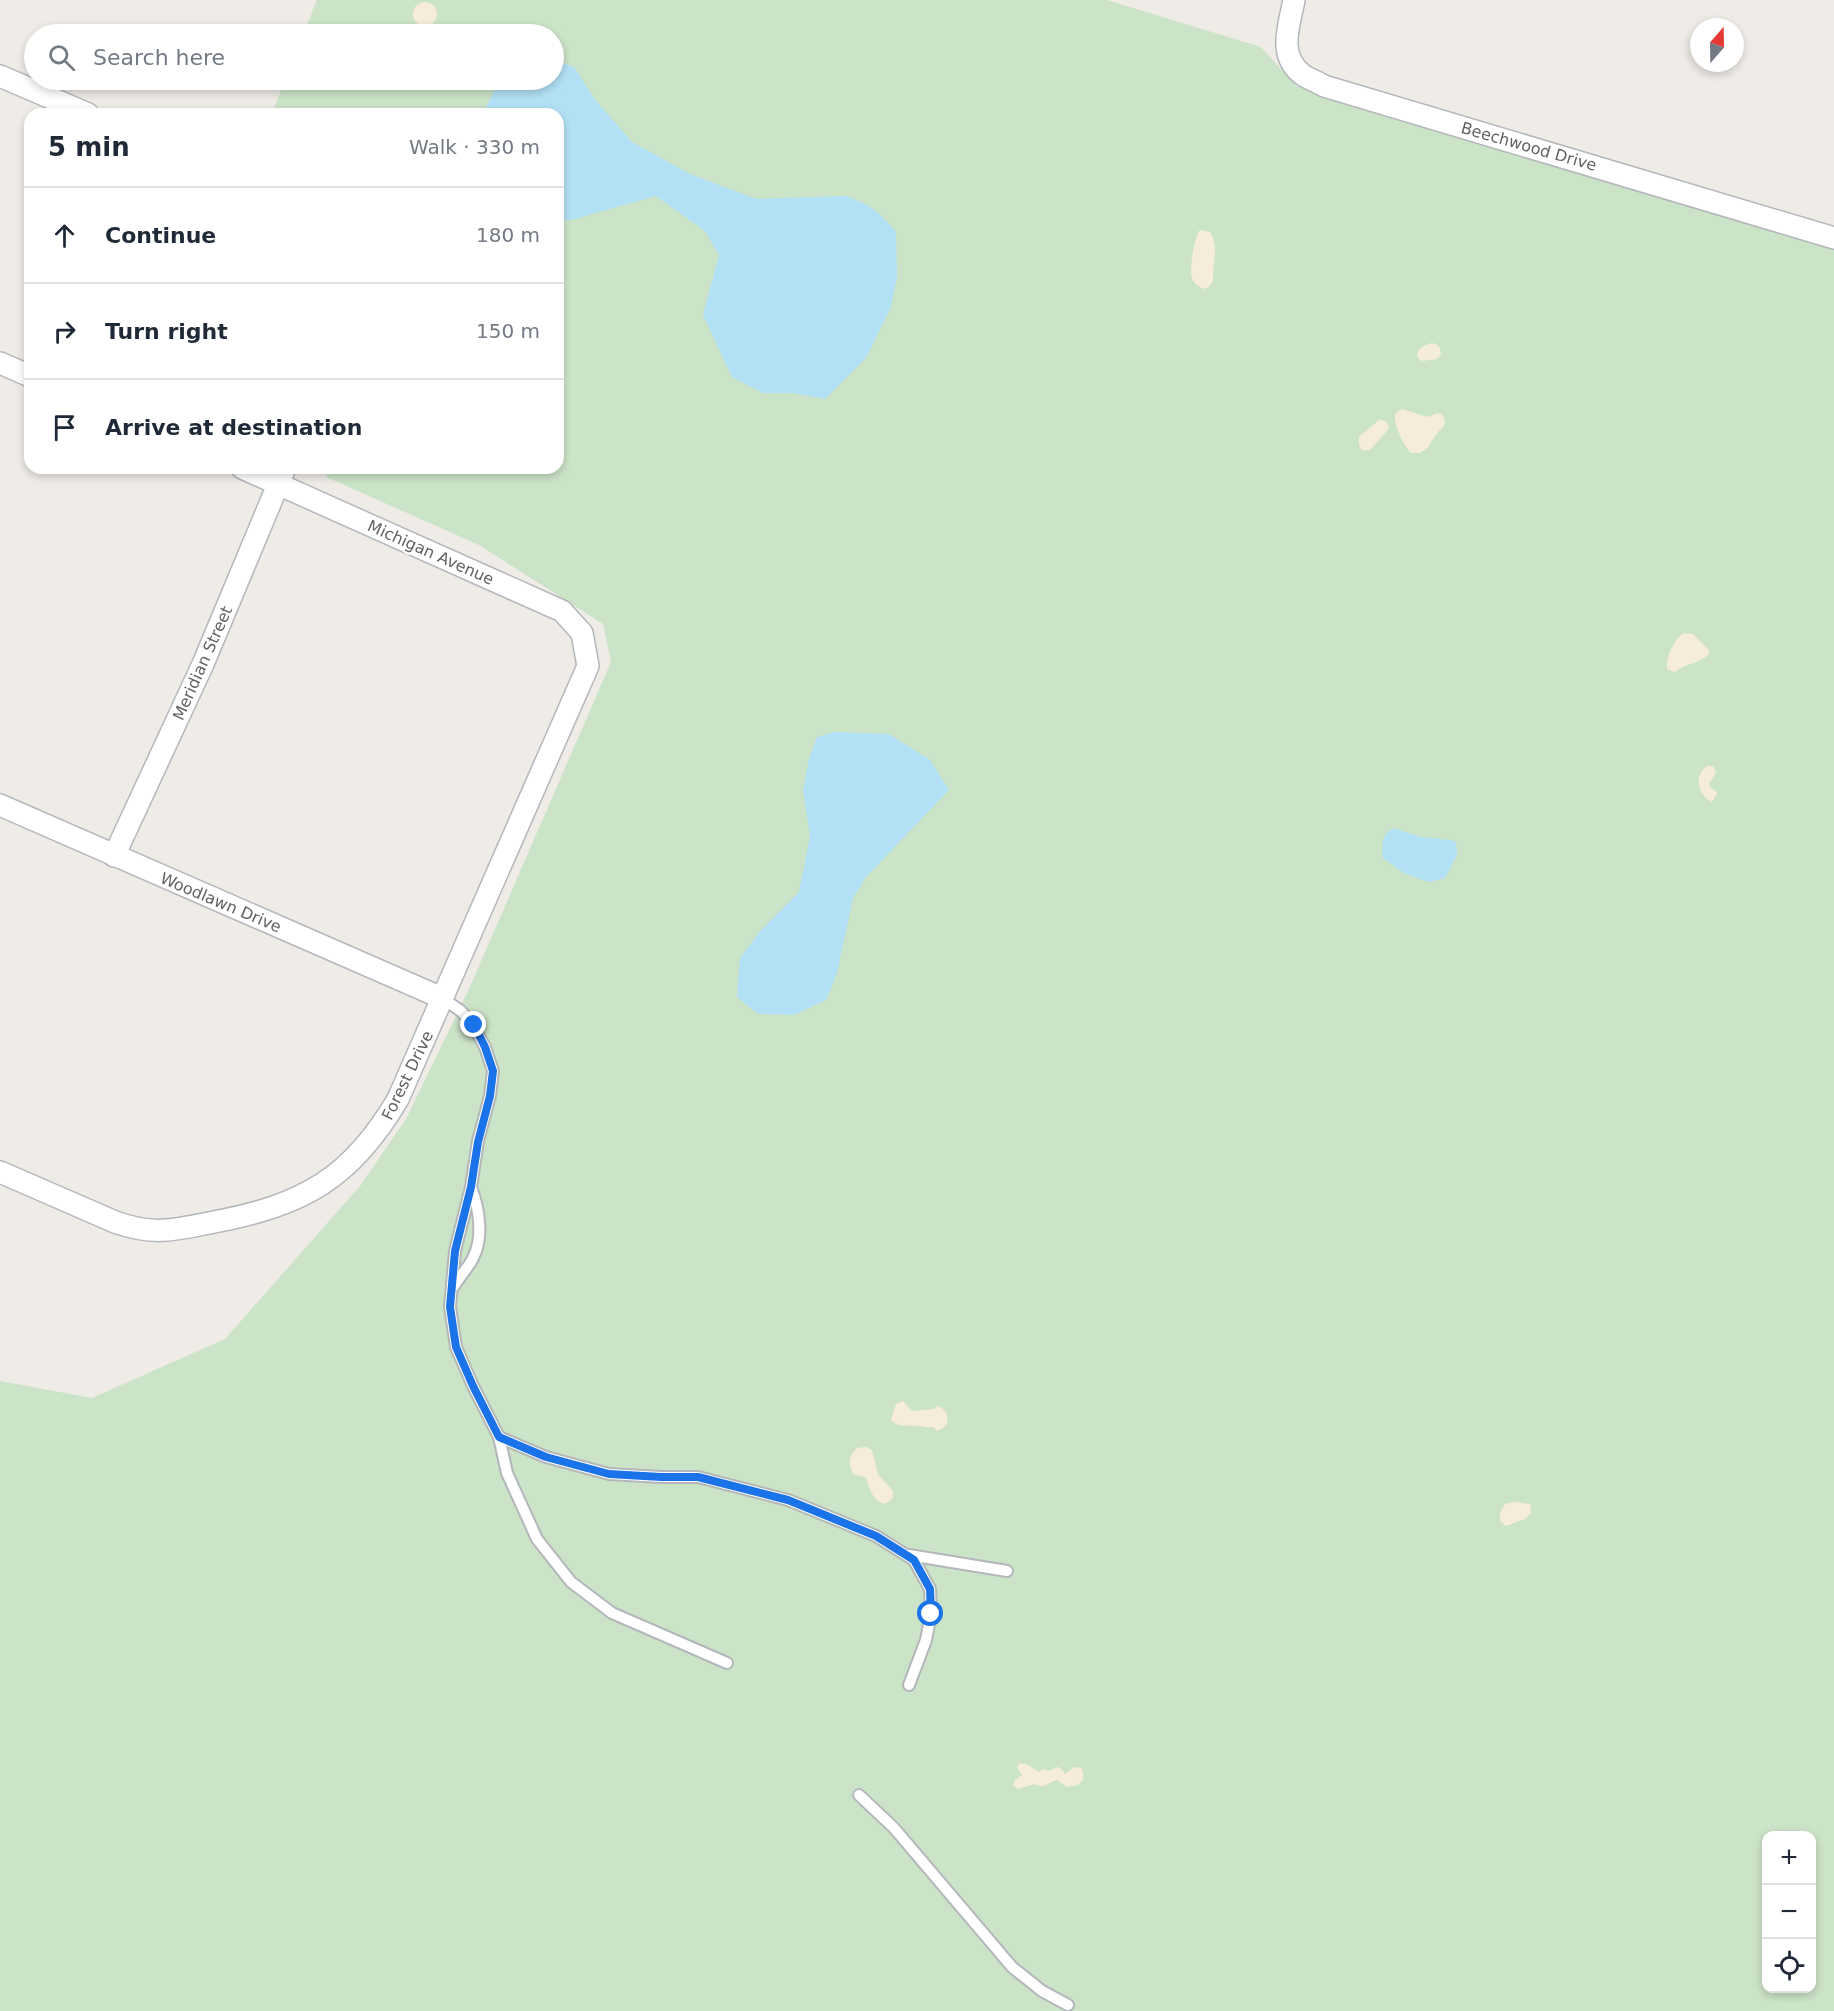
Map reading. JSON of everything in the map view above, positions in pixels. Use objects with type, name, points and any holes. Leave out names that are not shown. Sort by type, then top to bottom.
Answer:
[{"type":"street","name":"Beechwood Drive","points":[[1294,0],[1285,44],[1290,62],[1302,75],[1324,86],[1834,238]]},
{"type":"street","points":[[0,76],[24,86]]},
{"type":"street","points":[[32,90],[74,108]]},
{"type":"street","points":[[0,363],[24,373]]},
{"type":"street","name":"Michigan Avenue","points":[[281,476],[562,611],[582,633],[588,666]]},
{"type":"street","name":"Meridian Street","points":[[114,856],[203,664],[281,476]]},
{"type":"street","name":"Forest Drive","points":[[0,1172],[115,1222],[135,1229],[155,1231],[172,1231],[239,1218],[275,1207],[308,1194],[337,1174],[374,1136],[398,1099],[588,666]]},
{"type":"street","name":"Woodlawn Drive","points":[[0,805],[442,998]]},
{"type":"lane","points":[[442,998],[461,1011],[474,1025],[493,1071],[471,1187],[455,1251],[450,1307],[456,1347],[499,1437],[507,1473],[537,1539],[571,1582],[612,1613],[727,1663]]},
{"type":"lane","points":[[453,1289],[473,1257],[479,1240],[480,1226],[471,1187]]},
{"type":"lane","points":[[499,1437],[546,1457],[609,1474],[698,1477],[788,1500],[876,1536],[914,1560],[930,1589],[931,1614],[926,1640],[909,1685]]},
{"type":"lane","points":[[905,1555],[1007,1571]]},
{"type":"lane","points":[[859,1795],[894,1828],[1012,1967],[1042,1991],[1068,2005]]},
{"type":"green space","points":[[317,0],[1107,0],[1261,47],[1296,86],[1834,250],[1834,2011],[0,2011],[0,1381],[92,1398],[225,1339],[360,1186],[406,1119],[469,989],[611,662],[603,624],[479,545],[326,477],[327,474],[564,474],[564,108],[274,108],[281,90],[564,90],[564,24],[307,24]]},
{"type":"sand","points":[[430,3],[436,9],[434,23],[416,23],[413,14],[416,5]]},
{"type":"sand","points":[[1200,230],[1210,232],[1215,243],[1213,281],[1209,287],[1204,289],[1194,282],[1191,275],[1194,246]]},
{"type":"sand","points":[[1432,343],[1439,347],[1441,354],[1437,359],[1422,361],[1417,357],[1418,351]]},
{"type":"sand","points":[[1402,409],[1427,417],[1437,413],[1442,414],[1444,418],[1444,426],[1429,446],[1420,453],[1411,453],[1400,435],[1395,414]]},
{"type":"sand","points":[[1379,420],[1386,422],[1389,427],[1370,450],[1362,450],[1359,437]]},
{"type":"sand","points":[[1683,633],[1693,634],[1709,650],[1709,654],[1675,672],[1667,669],[1669,654],[1676,640]]},
{"type":"sand","points":[[1707,766],[1713,766],[1716,773],[1709,784],[1717,794],[1712,802],[1703,795],[1699,785],[1700,775]]},
{"type":"sand","points":[[903,1401],[912,1411],[934,1409],[938,1406],[942,1408],[947,1415],[947,1423],[937,1431],[933,1427],[898,1424],[891,1420],[896,1404]]},
{"type":"sand","points":[[866,1447],[872,1450],[878,1474],[893,1491],[893,1498],[885,1504],[874,1497],[865,1477],[853,1474],[851,1470],[852,1454],[857,1448]]},
{"type":"sand","points":[[1513,1502],[1530,1504],[1531,1513],[1525,1519],[1506,1526],[1500,1521],[1500,1513],[1505,1504]]},
{"type":"sand","points":[[1019,1763],[1026,1764],[1039,1772],[1043,1769],[1049,1771],[1057,1767],[1065,1774],[1074,1767],[1081,1768],[1083,1780],[1078,1785],[1067,1787],[1057,1780],[1044,1786],[1035,1784],[1018,1789],[1013,1785],[1015,1780],[1022,1775],[1017,1768]]},
{"type":"water","points":[[564,64],[574,67],[596,101],[632,142],[690,174],[756,199],[846,196],[866,204],[882,216],[896,232],[897,276],[891,307],[866,358],[825,399],[792,393],[763,393],[732,377],[703,315],[719,255],[705,231],[656,196],[571,220],[564,219],[564,108],[486,108],[494,91],[564,90]]},
{"type":"water","points":[[835,732],[889,734],[930,760],[949,790],[866,877],[853,898],[837,973],[826,1000],[794,1015],[758,1014],[737,997],[740,958],[762,929],[799,892],[810,836],[803,791],[809,759],[817,737]]},
{"type":"water","points":[[1394,828],[1420,837],[1456,842],[1457,855],[1445,878],[1429,882],[1404,873],[1383,858],[1385,837]]},
{"type":"route","points":[[474,1025],[493,1071],[471,1187],[455,1251],[450,1307],[456,1347],[499,1437],[546,1457],[609,1474],[698,1477],[788,1500],[876,1536],[914,1560],[930,1589],[931,1614]]}]
